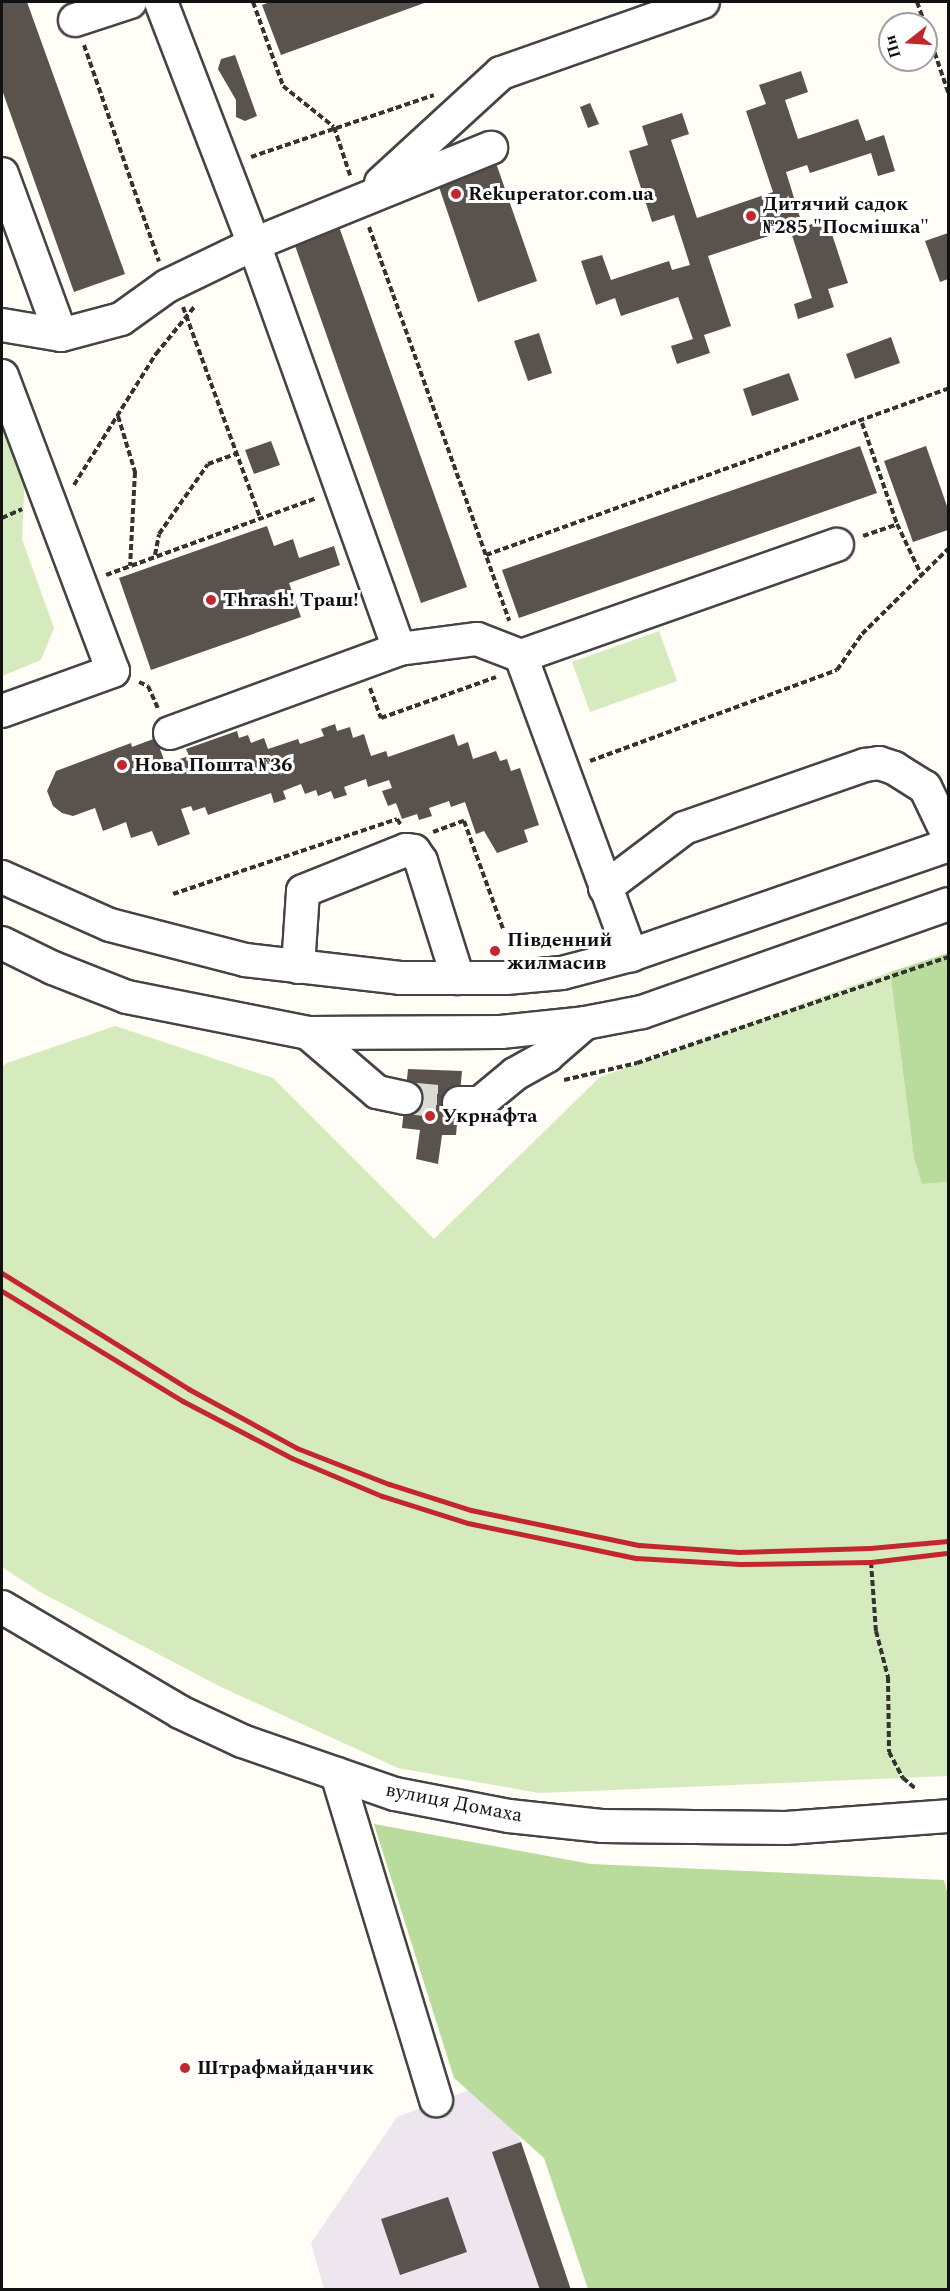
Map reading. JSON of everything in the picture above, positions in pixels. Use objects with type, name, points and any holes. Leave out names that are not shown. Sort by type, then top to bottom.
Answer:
[{"type":"street","points":[[75,20],[130,2]]},
{"type":"street","points":[[161,2],[221,167],[254,244],[399,649]]},
{"type":"street","points":[[359,200],[501,74],[703,2]]},
{"type":"street","points":[[2,325],[61,335],[121,319],[167,286],[254,244],[491,148]]},
{"type":"street","points":[[5,193],[61,335]]},
{"type":"street","points":[[2,376],[113,671],[2,711]]},
{"type":"street","points":[[513,665],[837,545]]},
{"type":"street","points":[[170,733],[399,649],[477,639],[513,665],[564,771],[631,956]]},
{"type":"street","points":[[605,888],[684,828],[865,765],[879,763],[894,768],[925,787],[948,835]]},
{"type":"street","points":[[2,877],[110,925],[245,960],[298,968],[400,978],[458,978],[562,973],[631,956],[948,844]]},
{"type":"street","points":[[298,968],[303,891],[405,850],[414,851],[421,861],[458,978]]},
{"type":"street","points":[[2,943],[53,968],[127,997],[308,1033],[501,1032],[585,1023],[642,1012],[948,904]]},
{"type":"street","points":[[459,1103],[480,1103],[515,1074],[547,1056],[585,1023]]},
{"type":"street","points":[[308,1033],[377,1092],[405,1098]]},
{"type":"street","name":"вулиця Домаха","points":[[5,1618],[180,1712],[242,1741],[406,1796],[509,1816],[603,1826],[786,1828],[948,1816]]},
{"type":"street","points":[[337,1774],[436,2100]]},
{"type":"path","points":[[253,2],[283,86],[334,127],[486,555],[513,665],[381,718],[361,663]]},
{"type":"path","points":[[75,20],[167,286],[188,313],[260,517]]},
{"type":"path","points":[[938,63],[948,92]]},
{"type":"path","points":[[221,167],[445,91]]},
{"type":"path","points":[[54,517],[118,415],[196,304]]},
{"type":"path","points":[[486,555],[862,423],[948,389]]},
{"type":"path","points":[[118,415],[135,472],[130,566]]},
{"type":"path","points":[[862,423],[897,524],[921,574]]},
{"type":"path","points":[[155,556],[159,534],[208,464],[238,453]]},
{"type":"path","points":[[80,584],[260,517],[341,490]]},
{"type":"path","points":[[837,545],[897,524]]},
{"type":"path","points":[[564,771],[837,670],[862,634],[948,549]]},
{"type":"path","points":[[113,671],[148,686],[170,733]]},
{"type":"path","points":[[555,1082],[648,1059],[948,957]]},
{"type":"path","points":[[870,1562],[876,1631],[888,1677],[889,1752],[903,1778],[924,1796]]},
{"type":"shaded area","points":[[499,2079],[571,2289],[324,2289],[311,2243],[397,2117]]},
{"type":"green space","points":[[2,411],[25,475],[22,539],[54,628],[41,660],[2,676]]},
{"type":"green space","points":[[659,631],[677,681],[590,712],[572,662]]},
{"type":"green space","points":[[948,953],[948,1182],[922,1184],[914,1158],[890,972]]},
{"type":"green space","points":[[890,972],[914,1158],[922,1184],[948,1182],[948,1776],[539,1793],[398,1768],[221,1687],[40,1592],[2,1567],[2,1067],[7,1063],[115,1026],[273,1078],[434,1239],[600,1077]]},
{"type":"green space","points":[[374,1824],[591,1864],[944,1880],[948,1895],[948,2289],[588,2289],[544,2158],[454,2078]]},
{"type":"building","points":[[2,2],[27,2],[125,274],[74,292],[2,90]]},
{"type":"building","points":[[270,2],[427,2],[281,55],[262,5]]},
{"type":"building","points":[[235,55],[257,116],[245,121],[236,117],[236,100],[218,69],[221,59]]},
{"type":"building","name":"Дитячий садок №285 \"Посмішка\"","points":[[801,71],[808,92],[785,100],[798,139],[858,119],[866,141],[884,135],[895,171],[878,176],[871,153],[810,173],[807,165],[786,172],[803,227],[827,219],[848,283],[828,289],[834,307],[798,319],[794,304],[812,298],[790,229],[708,256],[731,326],[704,335],[710,353],[677,364],[671,346],[693,339],[678,297],[621,316],[615,298],[596,305],[581,261],[602,255],[611,280],[669,261],[672,270],[690,265],[674,215],[652,222],[629,151],[648,145],[642,126],[682,113],[689,134],[671,140],[697,218],[773,192],[746,111],[766,104],[759,85]]},
{"type":"building","points":[[590,103],[599,124],[588,128],[580,107]]},
{"type":"building","points":[[495,160],[537,281],[478,302],[437,181]]},
{"type":"building","points":[[337,221],[467,587],[421,603],[292,237]]},
{"type":"building","points":[[948,233],[948,279],[940,282],[925,241]]},
{"type":"building","points":[[539,333],[552,373],[528,381],[514,341]]},
{"type":"building","points":[[891,337],[900,363],[855,379],[846,354]]},
{"type":"building","points":[[789,373],[799,400],[752,416],[743,389]]},
{"type":"building","points":[[271,441],[280,465],[254,474],[245,450]]},
{"type":"building","points":[[860,446],[877,493],[519,618],[502,570]]},
{"type":"building","points":[[926,446],[948,509],[948,530],[913,542],[884,461]]},
{"type":"building","name":"Thrash! Траш!","points":[[267,526],[274,546],[293,539],[299,558],[334,546],[340,565],[289,583],[301,617],[151,670],[119,578]]},
{"type":"building","points":[[335,724],[337,731],[350,727],[353,738],[364,734],[371,756],[386,751],[388,757],[454,734],[458,746],[468,742],[473,759],[496,751],[500,761],[507,759],[511,771],[520,768],[539,825],[524,830],[528,842],[497,853],[484,831],[476,834],[465,802],[451,807],[449,801],[429,808],[432,816],[419,820],[417,814],[402,819],[396,803],[388,806],[382,791],[392,788],[389,780],[368,787],[366,779],[344,787],[347,795],[334,799],[331,791],[318,796],[316,790],[305,794],[301,784],[283,791],[286,799],[274,803],[271,793],[208,815],[205,807],[193,811],[191,806],[181,809],[190,834],[158,846],[152,831],[131,838],[126,822],[103,831],[95,808],[73,816],[62,813],[53,806],[47,791],[56,771],[131,743],[132,747],[156,738],[168,771],[180,767],[177,760],[189,756],[186,749],[237,731],[239,738],[248,735],[251,743],[264,738],[268,749],[298,739],[300,744],[324,736],[321,729]]},
{"type":"building","name":"Укрнафта","points":[[408,1069],[462,1071],[456,1135],[442,1135],[438,1164],[416,1159],[420,1130],[402,1128]]},
{"type":"building","points":[[521,2142],[571,2290],[540,2290],[492,2152]]},
{"type":"building","points":[[448,2197],[467,2252],[400,2275],[381,2219]]},
{"type":"tunnel","points":[[405,1098],[459,1103]]},
{"type":"railway","points":[[2,1273],[189,1389],[297,1448],[389,1484],[471,1510],[639,1545],[739,1552],[870,1548],[948,1541]]},
{"type":"railway","points":[[2,1291],[183,1401],[292,1458],[382,1496],[468,1523],[636,1558],[740,1564],[871,1562],[948,1553]]},
{"type":"place","name":"Rekuperator.com.ua","points":[[456,194]]},
{"type":"place","name":"Дитячий садок №285 \"Посмішка\"","points":[[751,216]]},
{"type":"place","name":"Thrash! Траш!","points":[[211,600]]},
{"type":"place","name":"Нова Пошта №36","points":[[122,765]]},
{"type":"place","name":"Південний жилмасив","points":[[495,951]]},
{"type":"place","name":"Укрнафта","points":[[430,1116]]},
{"type":"place","name":"Штрафмайданчик","points":[[185,2068]]}]
